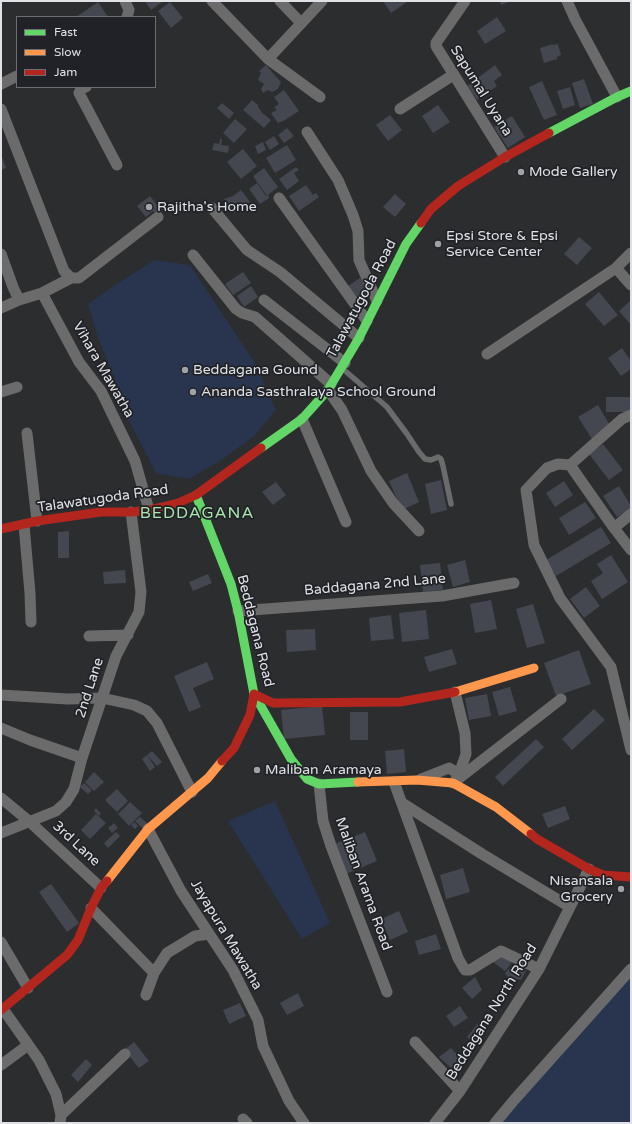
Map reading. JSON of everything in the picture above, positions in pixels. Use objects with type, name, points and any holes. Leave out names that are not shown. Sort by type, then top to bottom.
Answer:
[{"type":"street","points":[[212,1],[268,59],[320,97]]},
{"type":"street","points":[[280,1],[301,23]]},
{"type":"street","points":[[268,59],[322,1]]},
{"type":"street","name":"Sapumal Uyana","points":[[465,1],[436,43],[436,46],[505,157]]},
{"type":"street","points":[[567,1],[575,19],[617,97]]},
{"type":"street","points":[[400,109],[453,75]]},
{"type":"street","points":[[1,84],[16,76]]},
{"type":"street","points":[[84,88],[79,93],[117,165]]},
{"type":"street","name":"Talawatugoda Road","points":[[1,529],[101,512],[131,512],[148,510],[178,503],[196,495],[302,419],[330,387],[359,338],[406,244],[431,209],[458,186],[505,157],[631,91]]},
{"type":"street","points":[[1,109],[64,271],[71,278]]},
{"type":"street","points":[[307,132],[338,180],[353,215],[358,231],[359,260],[377,301]]},
{"type":"street","points":[[278,198],[367,321]]},
{"type":"street","points":[[212,208],[248,250],[280,272],[359,338]]},
{"type":"street","points":[[1,308],[42,292],[71,278],[79,278],[158,217]]},
{"type":"street","points":[[487,354],[616,268],[631,253]]},
{"type":"street","points":[[1,254],[19,300]]},
{"type":"street","points":[[194,254],[236,309],[242,313],[255,317],[330,387],[371,471],[393,504],[419,532]]},
{"type":"street","points":[[616,268],[631,285]]},
{"type":"street","name":"Vihara Mawatha","points":[[42,292],[79,362],[101,391],[135,461],[148,510]]},
{"type":"street","points":[[264,300],[344,365]]},
{"type":"street","points":[[1,392],[17,387]]},
{"type":"street","points":[[631,415],[622,419],[570,465],[558,464],[547,468],[526,490],[534,545],[560,598],[611,666],[631,750]]},
{"type":"street","points":[[302,419],[346,522]]},
{"type":"street","points":[[28,433],[37,522]]},
{"type":"street","points":[[570,465],[631,550]]},
{"type":"street","name":"Beddagana Road","points":[[196,495],[231,584],[238,611],[254,694],[290,759],[307,779],[319,784]]},
{"type":"street","name":"2nd Lane","points":[[1,833],[56,811],[66,802],[74,789],[82,758],[116,656],[139,612],[141,592],[131,512]]},
{"type":"street","points":[[614,528],[631,514]]},
{"type":"street","points":[[24,525],[31,622]]},
{"type":"street","name":"Baddagana 2nd Lane","points":[[238,611],[442,596],[514,583]]},
{"type":"street","points":[[89,636],[128,635]]},
{"type":"street","points":[[60,1119],[56,1094],[38,1060],[2,1009],[67,955],[78,940],[101,888],[148,829],[208,778],[234,748],[250,715],[254,694],[273,703],[400,702],[455,692],[534,668]]},
{"type":"street","points":[[455,692],[465,733],[466,754],[456,779]]},
{"type":"street","points":[[1,695],[68,699],[102,698],[134,705],[147,711],[153,716],[157,723],[192,792]]},
{"type":"street","points":[[456,779],[561,699]]},
{"type":"street","points":[[1,728],[82,758]]},
{"type":"street","points":[[319,784],[417,780],[449,768],[456,779],[496,807],[537,840],[589,869],[603,875],[631,877]]},
{"type":"street","points":[[394,782],[458,958],[465,970],[470,970],[501,951],[539,969]]},
{"type":"street","name":"Maliban Arama Road","points":[[319,784],[323,821],[330,846],[387,992]]},
{"type":"street","name":"3rd Lane","points":[[1,798],[30,822],[101,888]]},
{"type":"street","points":[[402,803],[482,854],[570,907]]},
{"type":"street","name":"Jayapura Mawatha","points":[[148,829],[181,892],[233,970],[258,1020],[263,1046],[289,1101],[304,1123]]},
{"type":"street","name":"Beddagana North Road","points":[[435,1123],[460,1091],[539,969],[589,869]]},
{"type":"street","points":[[91,908],[154,973]]},
{"type":"street","points":[[146,995],[154,973],[167,953],[195,936],[209,934]]},
{"type":"street","points":[[1,942],[28,988]]},
{"type":"street","points":[[495,1123],[631,969]]},
{"type":"street","points":[[415,1042],[460,1091]]},
{"type":"street","points":[[1,1065],[28,1046]]},
{"type":"street","points":[[60,1119],[125,1054]]},
{"type":"lane","points":[[344,365],[387,407],[425,459],[431,460],[438,457],[441,459],[451,504]]},
{"type":"shaded area","name":"Beddagana Gound","points":[[155,260],[190,265],[255,363],[276,410],[254,436],[220,461],[189,479],[156,473],[122,407],[114,377],[98,338],[88,304]]},
{"type":"shaded area","points":[[275,801],[330,923],[302,939],[228,821]]},
{"type":"shaded area","points":[[631,969],[631,1123],[495,1123]]},
{"type":"building","points":[[145,1],[161,1],[162,2],[151,10]]},
{"type":"building","points":[[383,1],[406,1],[407,2],[391,13]]},
{"type":"building","points":[[500,1],[512,1],[501,5]]},
{"type":"building","points":[[98,2],[107,16],[77,16]]},
{"type":"building","points":[[170,2],[183,18],[171,28],[158,11]]},
{"type":"building","points":[[497,17],[506,31],[485,44],[477,31]]},
{"type":"building","points":[[558,44],[561,55],[557,57],[557,59],[544,63],[540,48]]},
{"type":"building","points":[[266,65],[281,82],[278,89],[272,92],[268,90],[263,93],[261,89],[264,84],[258,80],[261,73],[259,71]]},
{"type":"building","points":[[495,65],[502,75],[494,81],[497,86],[477,100],[467,86]]},
{"type":"building","points":[[584,79],[593,104],[580,108],[572,83]]},
{"type":"building","points":[[542,81],[557,115],[544,120],[529,87]]},
{"type":"building","points":[[570,87],[575,105],[563,109],[557,91]]},
{"type":"building","points":[[284,90],[299,111],[278,123],[271,113],[277,110],[274,107],[279,104],[274,97]]},
{"type":"building","points":[[252,100],[258,105],[263,114],[271,120],[264,128],[243,110]]},
{"type":"building","points":[[222,103],[234,113],[229,119],[217,108]]},
{"type":"building","points":[[438,105],[450,122],[433,133],[422,116]]},
{"type":"building","points":[[390,115],[402,130],[388,141],[376,125]]},
{"type":"building","points":[[512,116],[525,137],[508,148],[494,127]]},
{"type":"building","points":[[235,119],[247,129],[234,143],[223,133]]},
{"type":"building","points":[[287,128],[294,136],[284,143],[278,135]]},
{"type":"building","points":[[274,136],[279,144],[270,150],[265,142]]},
{"type":"building","points":[[220,139],[222,139],[221,145],[229,146],[228,153],[212,150],[214,143],[219,144]]},
{"type":"building","points":[[263,142],[266,150],[258,154],[255,146]]},
{"type":"building","points":[[287,145],[296,160],[275,173],[266,158]]},
{"type":"building","points":[[243,149],[257,166],[241,179],[227,162]]},
{"type":"building","points":[[1,154],[6,168],[1,170]]},
{"type":"building","points":[[296,167],[299,170],[294,173],[299,181],[287,190],[279,179]]},
{"type":"building","points":[[264,168],[278,187],[268,195],[269,198],[260,204],[249,189],[257,183],[267,196],[253,176]]},
{"type":"building","points":[[306,185],[313,195],[316,193],[319,197],[299,211],[289,196]]},
{"type":"building","points":[[241,190],[250,202],[234,213],[224,199],[233,196]]},
{"type":"building","points":[[395,194],[406,204],[395,217],[383,207]]},
{"type":"building","name":"Rajitha's Home","points":[[150,196],[160,209],[155,213],[153,211],[146,217],[137,206]]},
{"type":"building","points":[[579,237],[592,248],[577,265],[564,254]]},
{"type":"building","points":[[243,272],[251,283],[233,295],[225,284]]},
{"type":"building","points":[[360,278],[371,293],[359,301],[348,286]]},
{"type":"building","points":[[251,286],[258,297],[244,307],[237,296]]},
{"type":"building","points":[[599,292],[618,315],[604,326],[585,304]]},
{"type":"building","points":[[631,300],[631,325],[619,311]]},
{"type":"building","points":[[622,348],[631,361],[631,369],[621,376],[608,358]]},
{"type":"building","points":[[606,397],[631,397],[631,412],[606,412]]},
{"type":"building","points":[[598,405],[611,427],[592,439],[578,417]]},
{"type":"building","points":[[603,444],[623,470],[609,480],[589,454]]},
{"type":"building","points":[[407,473],[419,502],[402,510],[389,481]]},
{"type":"building","points":[[441,480],[447,510],[431,514],[425,484]]},
{"type":"building","points":[[564,481],[573,495],[555,507],[546,493]]},
{"type":"building","points":[[276,482],[286,495],[273,505],[262,492]]},
{"type":"building","points":[[619,486],[631,506],[631,509],[617,517],[603,496]]},
{"type":"building","points":[[585,502],[596,518],[569,535],[559,518]]},
{"type":"building","points":[[601,527],[611,543],[556,576],[546,560]]},
{"type":"building","points":[[69,531],[69,558],[58,558],[58,532]]},
{"type":"building","points":[[611,555],[628,582],[602,599],[591,581],[603,573],[597,564]]},
{"type":"building","points":[[465,560],[470,582],[453,587],[447,565]]},
{"type":"building","points":[[440,563],[443,590],[423,592],[420,565]]},
{"type":"building","points":[[125,570],[126,583],[104,584],[103,572]]},
{"type":"building","points":[[208,574],[212,583],[193,591],[189,582]]},
{"type":"building","points":[[586,587],[600,606],[584,618],[570,599]]},
{"type":"building","points":[[491,600],[497,629],[475,633],[470,604]]},
{"type":"building","points":[[533,604],[545,643],[527,648],[516,609]]},
{"type":"building","points":[[426,610],[429,639],[402,642],[399,613]]},
{"type":"building","points":[[391,615],[394,639],[371,641],[369,618]]},
{"type":"building","points":[[315,629],[316,650],[287,652],[286,630]]},
{"type":"building","points":[[452,649],[457,664],[429,672],[424,657]]},
{"type":"building","points":[[579,650],[591,684],[556,696],[544,663]]},
{"type":"building","points":[[207,662],[214,679],[193,688],[201,707],[189,712],[174,676]]},
{"type":"building","points":[[510,687],[517,711],[499,716],[492,692]]},
{"type":"building","points":[[487,694],[491,716],[469,720],[465,698]]},
{"type":"building","points":[[322,706],[325,735],[284,739],[281,710]]},
{"type":"building","points":[[594,709],[605,720],[572,750],[562,739]]},
{"type":"building","points":[[350,712],[368,712],[368,740],[350,740]]},
{"type":"building","points":[[536,739],[544,747],[503,786],[495,777]]},
{"type":"building","points":[[404,749],[406,772],[387,774],[385,751]]},
{"type":"building","points":[[152,751],[162,762],[157,766],[147,755]]},
{"type":"building","points":[[147,755],[155,767],[150,771],[142,759]]},
{"type":"building","points":[[94,772],[104,782],[94,791],[85,782]]},
{"type":"building","points":[[84,783],[92,790],[88,794],[80,787]]},
{"type":"building","points":[[117,789],[128,801],[117,812],[105,800]]},
{"type":"building","points":[[130,802],[142,813],[129,826],[118,814]]},
{"type":"building","points":[[565,806],[570,819],[548,828],[542,814]]},
{"type":"building","points":[[96,808],[101,814],[99,816],[94,811]]},
{"type":"building","points":[[96,814],[106,823],[90,839],[81,830]]},
{"type":"building","points":[[140,817],[148,824],[143,829],[135,821]]},
{"type":"building","points":[[134,822],[138,826],[135,829],[131,825]]},
{"type":"building","points":[[114,823],[118,828],[112,833],[108,828]]},
{"type":"building","points":[[116,832],[120,836],[108,848],[104,843]]},
{"type":"building","points":[[365,832],[377,861],[346,874],[334,844]]},
{"type":"building","points":[[463,868],[470,892],[446,899],[440,875]]},
{"type":"building","points":[[51,884],[79,923],[67,932],[39,892]]},
{"type":"building","points":[[399,911],[408,932],[390,940],[381,919]]},
{"type":"building","points":[[436,934],[441,949],[419,955],[415,941]]},
{"type":"building","points":[[502,951],[514,960],[505,971],[493,962]]},
{"type":"building","points":[[517,960],[526,971],[521,980],[518,979],[513,984],[505,973]]},
{"type":"building","points":[[475,977],[482,990],[472,999],[462,988]]},
{"type":"building","points":[[298,993],[304,1006],[287,1015],[280,1003]]},
{"type":"building","points":[[240,1003],[246,1016],[229,1024],[223,1010]]},
{"type":"building","points":[[460,1006],[468,1018],[454,1027],[446,1016]]},
{"type":"building","points":[[479,1022],[487,1030],[476,1044],[467,1037]]},
{"type":"building","points":[[134,1042],[149,1061],[139,1068],[124,1050]]},
{"type":"building","points":[[451,1048],[462,1059],[452,1069],[439,1057]]},
{"type":"building","points":[[86,1059],[92,1065],[78,1082],[71,1075]]},
{"type":"traffic: fast","points":[[549,133],[631,91]]},
{"type":"traffic: fast","points":[[261,448],[302,419],[328,390],[359,338],[406,244],[421,223]]},
{"type":"traffic: fast","points":[[196,495],[231,584],[238,611],[254,694],[291,759],[307,779],[319,784],[358,782]]},
{"type":"traffic: slow","points":[[455,692],[534,668]]},
{"type":"traffic: slow","points":[[107,881],[148,829],[208,778],[222,761]]},
{"type":"traffic: slow","points":[[358,782],[417,780],[453,783],[496,807],[531,834]]},
{"type":"traffic: jam","points":[[421,223],[431,209],[458,186],[505,157],[549,133]]},
{"type":"traffic: jam","points":[[1,529],[37,521],[101,512],[131,512],[149,510],[178,503],[196,495],[261,448]]},
{"type":"traffic: jam","points":[[222,761],[234,748],[250,715],[254,694],[273,703],[400,702],[455,692]]},
{"type":"traffic: jam","points":[[531,834],[589,869],[603,875],[631,877]]},
{"type":"traffic: jam","points":[[1,1010],[67,955],[78,940],[91,908],[101,888],[107,881]]},
{"type":"place","name":"Mode Gallery","points":[[521,172]]},
{"type":"place","name":"Rajitha's Home","points":[[149,207]]},
{"type":"place","name":"Epsi Store & Epsi Service Center","points":[[438,244]]},
{"type":"place","name":"Beddagana Gound","points":[[185,370]]},
{"type":"place","name":"Ananda Sasthralaya School Ground","points":[[193,392]]},
{"type":"place","name":"Maliban Aramaya","points":[[257,770]]},
{"type":"place","name":"Nisansala Grocery","points":[[621,889]]},
{"type":"district","name":"BEDDAGANA","points":[[197,514]]}]
